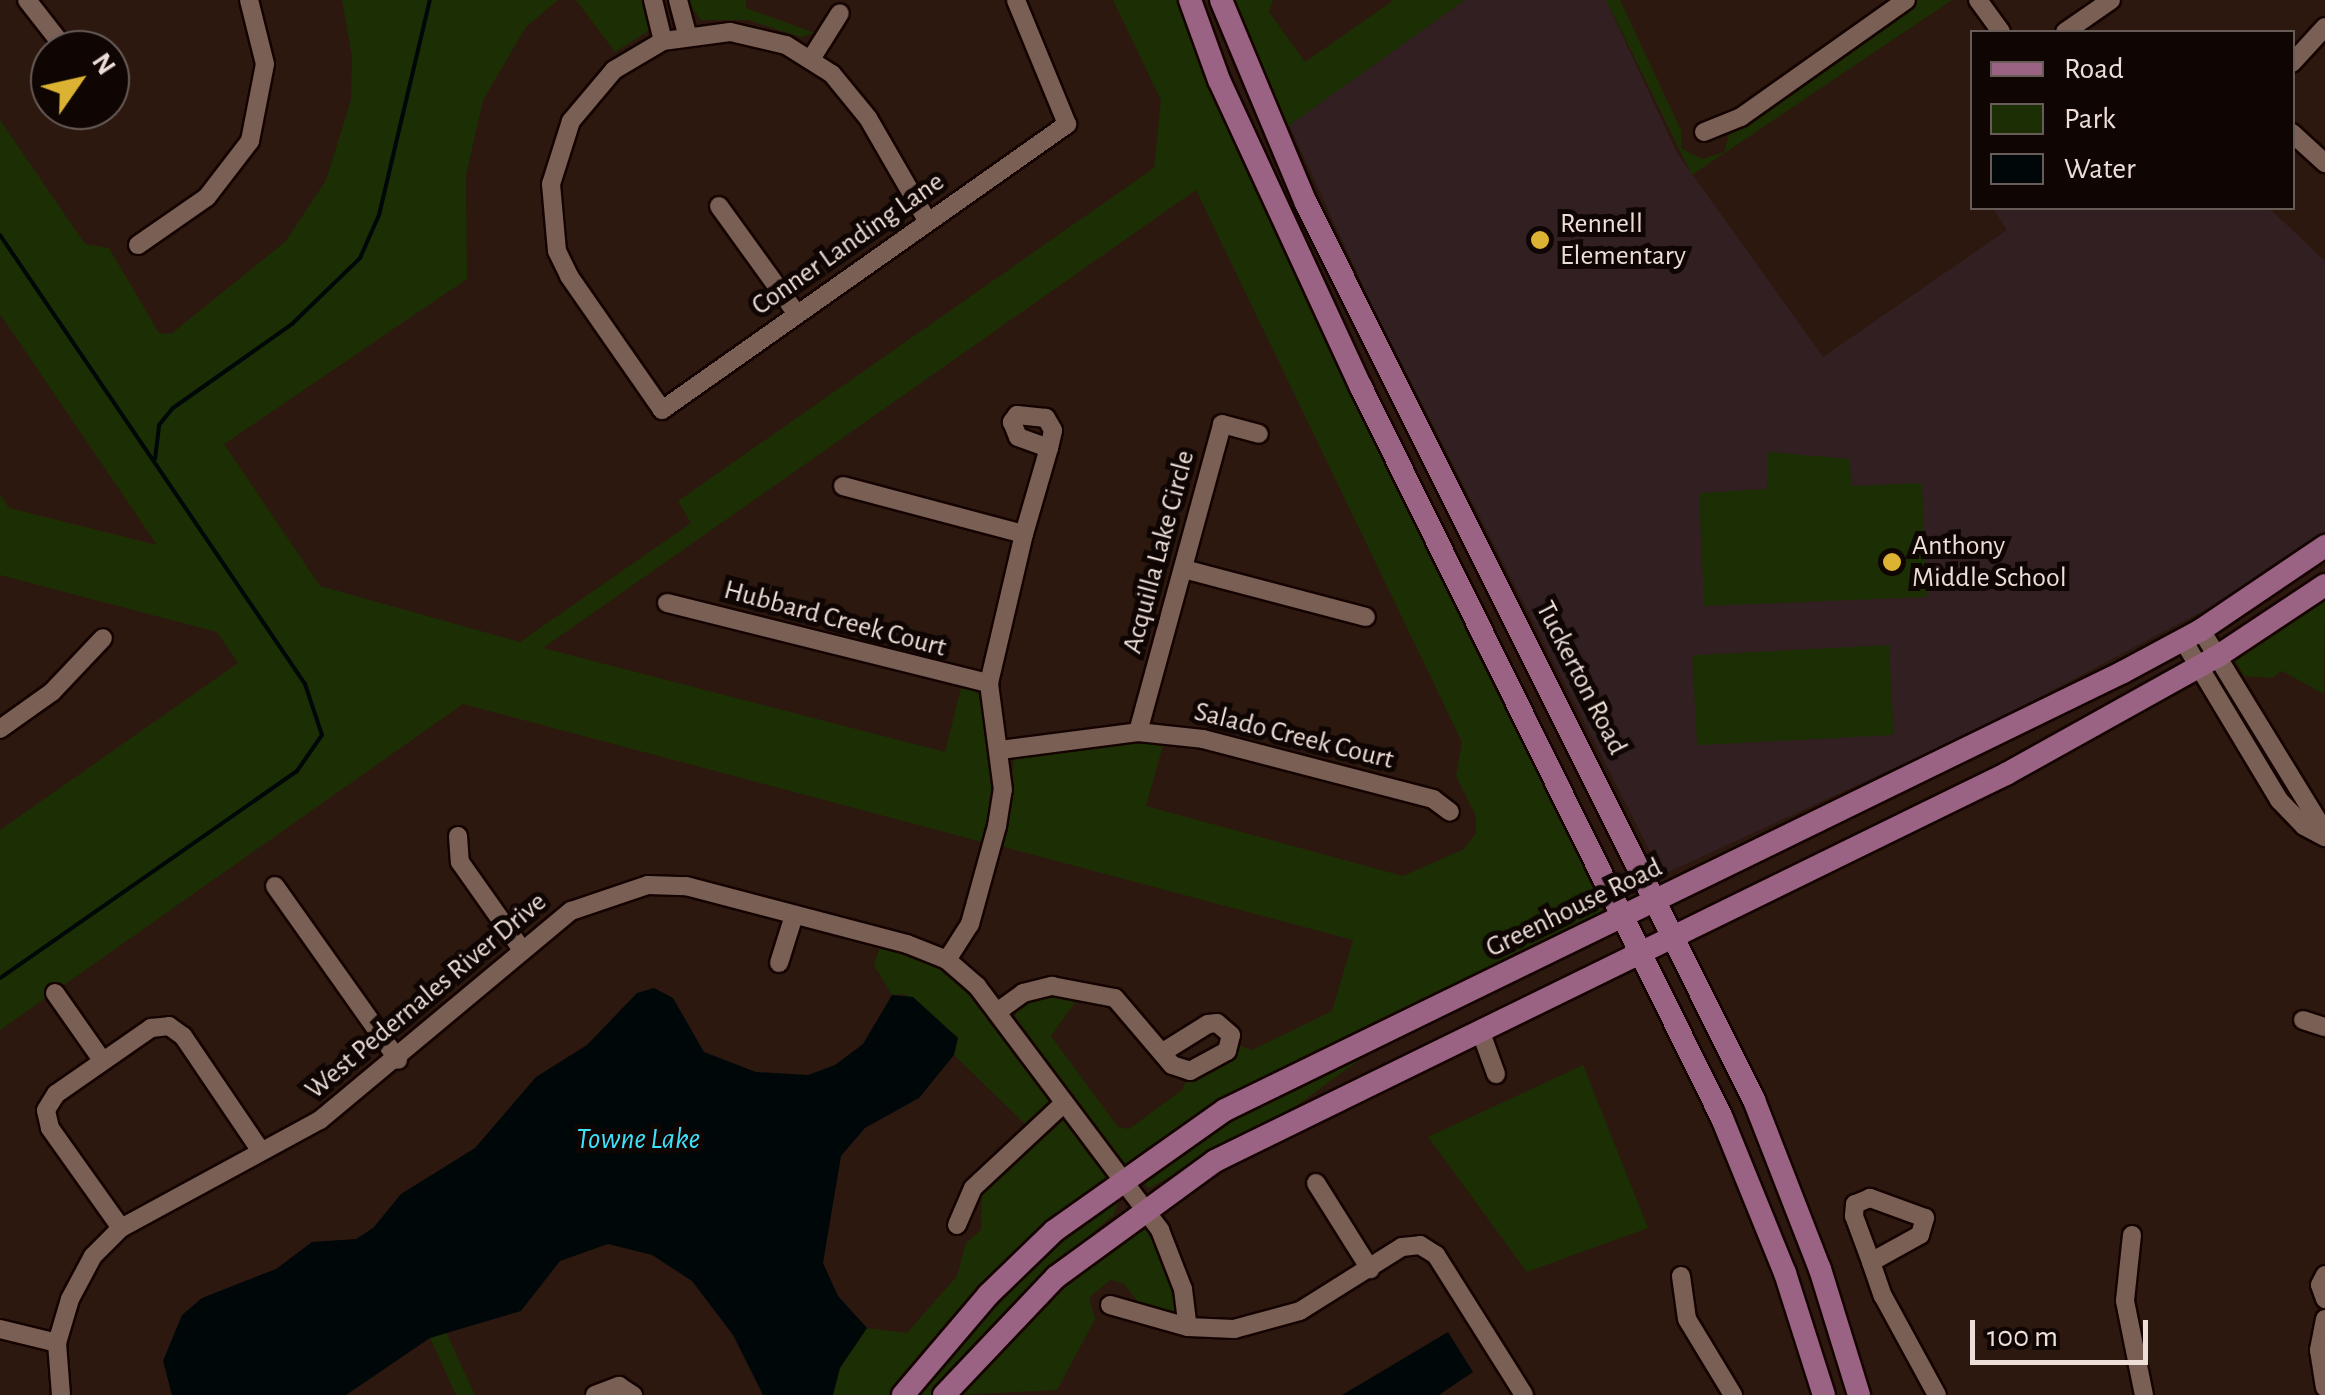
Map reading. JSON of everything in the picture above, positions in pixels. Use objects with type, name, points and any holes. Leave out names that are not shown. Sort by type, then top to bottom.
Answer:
[{"type":"main road","points":[[1190,0],[1218,80],[1361,388],[1736,1150],[1824,1395]]},
{"type":"main road","name":"Tuckerton Road","points":[[1221,0],[1298,186],[1657,900],[1787,1177],[1859,1395]]},
{"type":"main road","points":[[1274,196],[1298,186]]},
{"type":"main road","name":"Greenhouse Road","points":[[903,1395],[988,1295],[1120,1179],[1290,1073],[1930,768],[2192,635],[2325,546]]},
{"type":"main road","points":[[944,1395],[1056,1277],[1142,1208],[1277,1126],[1946,804],[2208,661],[2325,585]]},
{"type":"main road","points":[[1930,768],[1946,804]]},
{"type":"street","points":[[28,0],[51,30]]},
{"type":"street","points":[[138,245],[218,186],[250,140],[266,64],[249,0]]},
{"type":"street","points":[[652,0],[663,41],[687,34],[759,36],[811,59],[854,97],[928,222]]},
{"type":"street","points":[[678,0],[687,34]]},
{"type":"street","name":"Conner Landing Lane","points":[[663,41],[614,70],[571,120],[554,168],[550,218],[569,276],[662,410],[1066,124],[1016,0]]},
{"type":"street","points":[[1704,132],[1741,117],[1906,0]]},
{"type":"street","points":[[1978,0],[2000,30]]},
{"type":"street","points":[[2068,30],[2111,0]]},
{"type":"street","points":[[811,59],[840,13]]},
{"type":"street","points":[[2295,60],[2325,27]]},
{"type":"street","points":[[2295,136],[2325,163]]},
{"type":"street","points":[[719,206],[797,314]]},
{"type":"street","name":"Acquilla Lake Circle","points":[[1138,732],[1222,424],[1259,434]]},
{"type":"street","points":[[947,960],[970,924],[997,826],[1000,750],[989,684],[1024,534],[1049,448]]},
{"type":"street","points":[[842,486],[1024,534]]},
{"type":"street","points":[[1184,568],[1366,617]]},
{"type":"street","name":"Hubbard Creek Court","points":[[667,604],[989,684]]},
{"type":"street","points":[[2192,635],[2282,762],[2325,835]]},
{"type":"street","points":[[0,728],[52,692],[103,638]]},
{"type":"street","points":[[2208,661],[2263,773],[2304,826],[2325,835]]},
{"type":"street","name":"Salado Creek Court","points":[[1000,750],[1138,732],[1235,744],[1434,798],[1450,812]]},
{"type":"street","points":[[2263,773],[2282,762]]},
{"type":"street","points":[[458,836],[460,862],[522,950]]},
{"type":"street","name":"West Pedernales River Drive","points":[[61,1395],[57,1344],[77,1285],[121,1228],[320,1120],[398,1060],[522,950],[572,912],[607,894],[648,885],[686,886],[947,960],[997,1012],[1171,1251],[1188,1327]]},
{"type":"street","points":[[276,886],[398,1060]]},
{"type":"street","points":[[778,963],[794,915]]},
{"type":"street","points":[[997,1012],[1023,993],[1052,986],[1079,988],[1130,1008],[1163,1052]]},
{"type":"street","points":[[54,993],[102,1060]]},
{"type":"street","points":[[2303,1020],[2325,1027]]},
{"type":"street","points":[[121,1228],[50,1128],[46,1110],[56,1094],[151,1028],[169,1026],[182,1036],[262,1151]]},
{"type":"street","points":[[1480,1030],[1496,1074]]},
{"type":"street","points":[[957,1225],[973,1188],[1064,1103]]},
{"type":"street","points":[[1316,1183],[1370,1269]]},
{"type":"street","points":[[2132,1235],[2125,1301],[2144,1395]]},
{"type":"street","points":[[1110,1304],[1188,1327],[1234,1329],[1300,1311],[1402,1247],[1420,1245],[1436,1255],[1524,1395]]},
{"type":"street","points":[[1871,1262],[1937,1395]]},
{"type":"street","points":[[2325,1275],[2320,1285],[2325,1299]]},
{"type":"street","points":[[1681,1276],[1686,1319],[1732,1395]]},
{"type":"street","points":[[2325,1319],[2319,1350],[2325,1388]]},
{"type":"street","points":[[0,1329],[57,1344]]},
{"type":"street","points":[[595,1395],[626,1390]]},
{"type":"shaded area","name":"Anthony Middle School","points":[[1465,0],[1606,0],[1677,153],[1823,357],[2007,230],[1994,210],[2271,210],[2325,261],[2325,531],[2237,593],[1979,729],[1662,875],[1372,305],[1289,125]]},
{"type":"green space","points":[[342,0],[558,0],[526,27],[483,100],[466,175],[467,279],[224,444],[320,586],[520,642],[691,523],[678,501],[1154,168],[1161,100],[1113,0],[1181,0],[1603,899],[1601,917],[1393,1036],[1286,1113],[1149,1188],[1116,1159],[1015,1021],[1017,1004],[1046,992],[1081,994],[1051,1036],[1118,1127],[1129,1129],[1182,1090],[1189,1075],[1233,1056],[1240,1046],[1252,1050],[1332,1011],[1353,940],[1000,846],[1015,756],[1117,740],[1164,742],[1146,806],[1403,876],[1464,849],[1476,833],[1476,816],[1456,776],[1462,742],[1196,190],[543,648],[945,752],[961,688],[974,691],[984,699],[995,789],[986,843],[463,704],[0,1030],[0,830],[238,663],[217,632],[0,575],[0,494],[9,508],[157,545],[0,314],[0,120],[85,244],[109,248],[159,333],[171,334],[286,241],[326,180],[351,100],[352,56]]},
{"type":"green space","points":[[576,0],[646,0],[650,30],[615,52]]},
{"type":"green space","points":[[686,0],[746,0],[746,8],[815,33],[801,37],[748,20],[701,20]]},
{"type":"green space","points":[[1228,0],[1273,0],[1269,12],[1305,62],[1394,0],[1465,0],[1280,132]]},
{"type":"green space","points":[[1606,0],[1620,0],[1681,130],[1681,148],[1702,159],[1724,152],[1729,133],[1918,0],[1952,0],[1692,175]]},
{"type":"green space","points":[[1768,452],[1849,459],[1852,486],[1922,483],[1927,597],[1704,606],[1699,493],[1767,489]]},
{"type":"green space","points":[[2325,592],[2324,694],[2282,671],[2272,678],[2244,676],[2233,657]]},
{"type":"green space","points":[[1889,645],[1894,735],[1697,745],[1692,655]]},
{"type":"green space","points":[[881,943],[949,970],[978,995],[1053,1101],[1051,1107],[1027,1126],[954,1055],[958,1037],[904,994],[892,995],[874,965]]},
{"type":"green space","points":[[1583,1065],[1648,1228],[1527,1272],[1428,1137]]},
{"type":"green space","points":[[1068,1119],[1105,1168],[1119,1201],[1113,1215],[1045,1276],[935,1395],[833,1395],[840,1368],[867,1328],[907,1333],[957,1276],[966,1243],[981,1230],[982,1188],[1054,1122]]},
{"type":"green space","points":[[1137,1225],[1152,1232],[1173,1276],[1177,1308],[1172,1314],[1143,1308],[1123,1283],[1110,1280],[1089,1298],[1095,1319],[1057,1390],[953,1395],[1031,1311]]},
{"type":"green space","points":[[446,1332],[475,1395],[456,1395],[430,1338]]},
{"type":"water","name":"Towne Lake","points":[[654,988],[673,998],[704,1052],[756,1072],[808,1075],[835,1065],[863,1044],[892,995],[913,997],[958,1038],[954,1055],[919,1098],[865,1128],[841,1156],[823,1263],[838,1296],[867,1328],[840,1368],[833,1395],[763,1395],[733,1335],[692,1281],[652,1255],[608,1244],[560,1261],[521,1311],[430,1338],[346,1395],[172,1395],[163,1361],[182,1315],[202,1298],[276,1269],[312,1242],[356,1239],[373,1228],[401,1194],[475,1148],[536,1077],[587,1045],[637,993]]},
{"type":"water","points":[[1448,1332],[1473,1372],[1439,1395],[1342,1395]]},
{"type":"waterway","points":[[155,459],[159,425],[173,408],[292,324],[360,258],[379,215],[430,0]]},
{"type":"waterway","points":[[0,235],[305,684],[322,735],[297,771],[0,978]]},
{"type":"place","name":"Rennell Elementary","points":[[1540,240]]},
{"type":"place","name":"Anthony Middle School","points":[[1892,562]]}]
